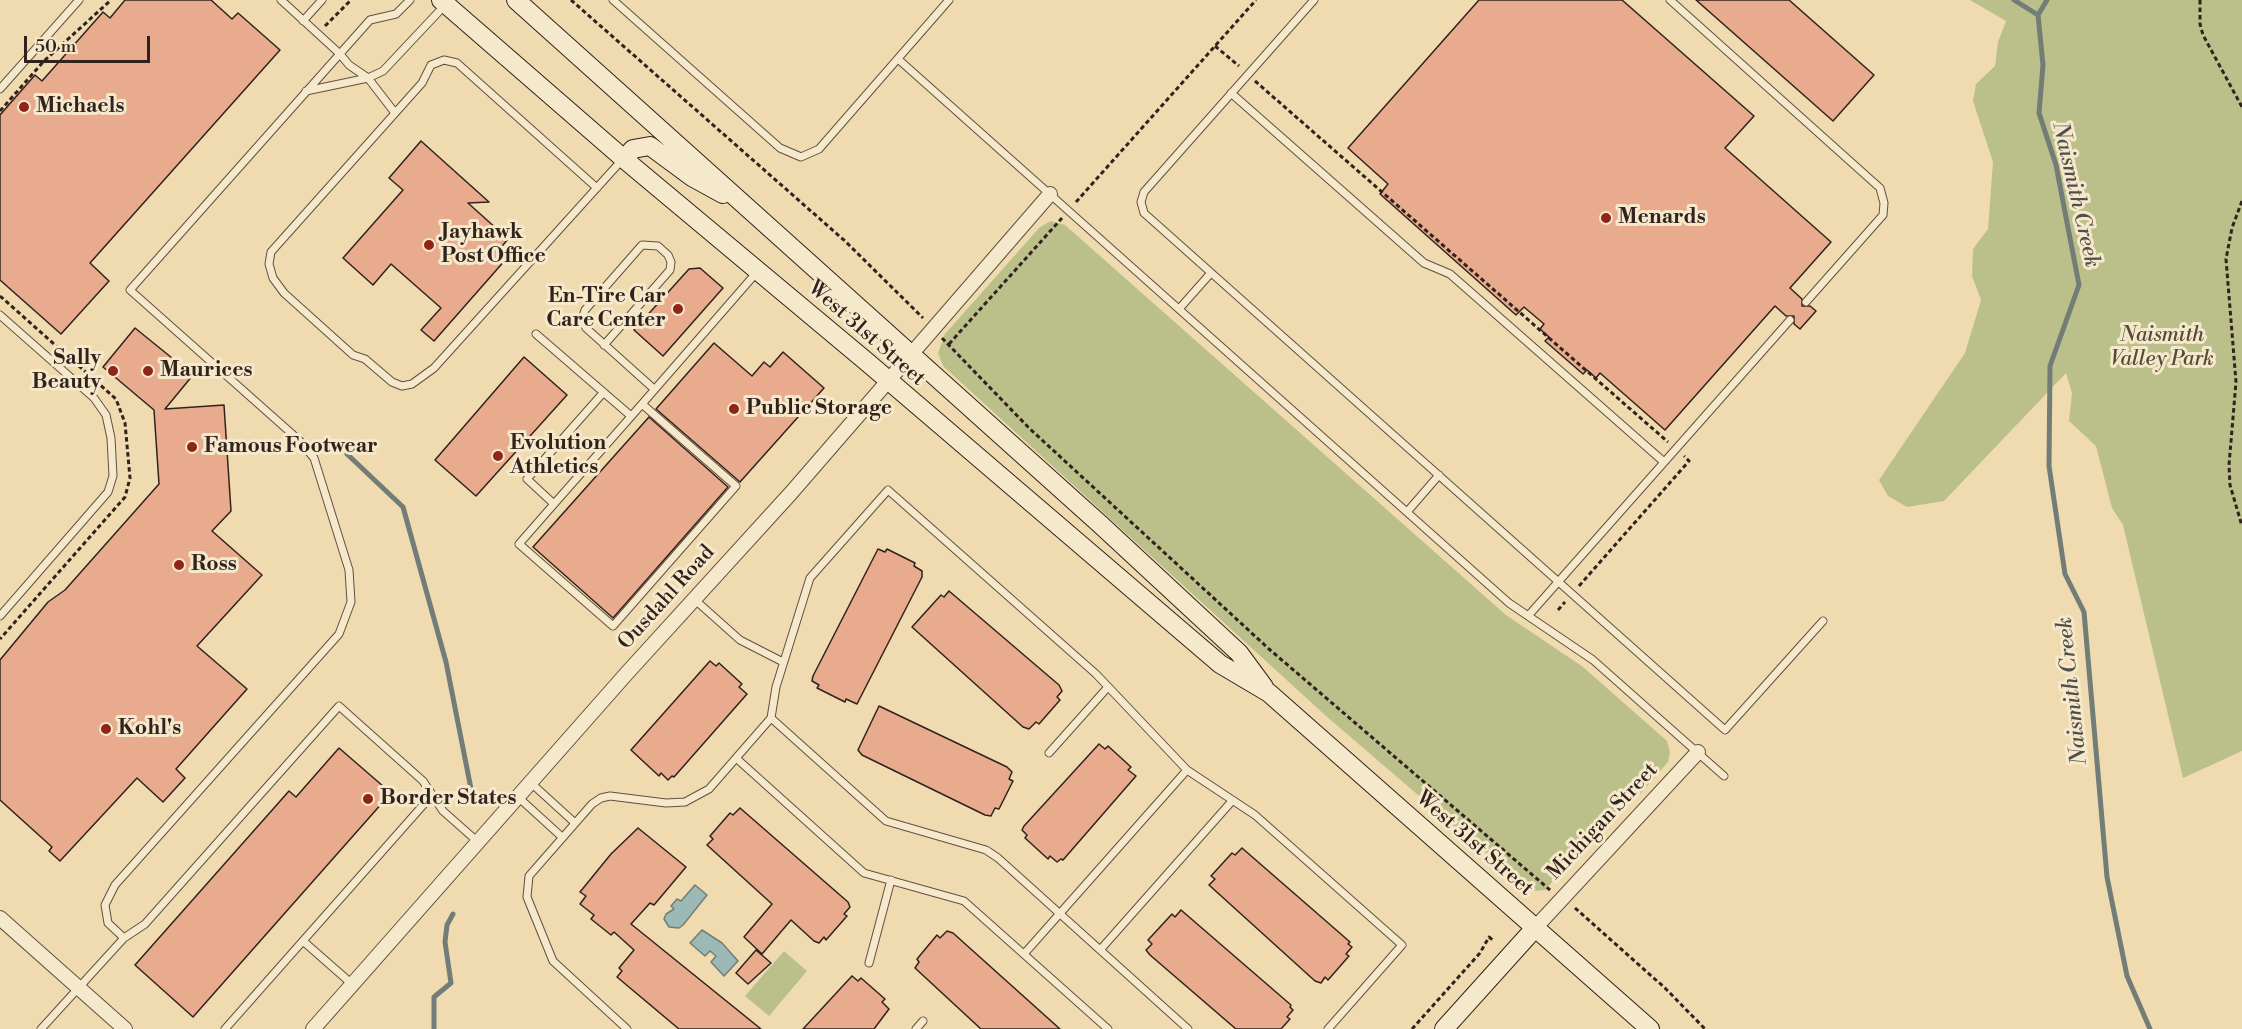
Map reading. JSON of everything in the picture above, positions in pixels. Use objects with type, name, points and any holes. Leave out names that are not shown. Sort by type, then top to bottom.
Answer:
[{"type":"main road","name":"West 31st Street","points":[[516,0],[1101,525],[1239,653],[1269,693]]},
{"type":"main road","name":"West 31st Street","points":[[445,2],[624,159],[759,271],[1220,664],[1269,693],[1650,1029]]},
{"type":"main road","points":[[624,159],[633,149],[650,146],[692,177],[749,208]]},
{"type":"main road","name":"Michigan Street","points":[[1444,1029],[1535,928]]},
{"type":"street","name":"Ousdahl Road","points":[[312,1029],[888,381],[1050,194]]},
{"type":"street","name":"Michigan Street","points":[[1535,928],[1698,752]]},
{"type":"street","points":[[0,918],[125,1029]]},
{"type":"lane","points":[[0,89],[79,0]]},
{"type":"lane","points":[[281,0],[349,65],[368,78],[395,113]]},
{"type":"lane","points":[[303,21],[322,0]]},
{"type":"lane","points":[[124,938],[108,923],[105,905],[115,885],[339,634],[351,602],[349,570],[314,459],[299,440],[130,290],[370,20],[396,14],[410,0]]},
{"type":"lane","points":[[612,0],[780,148],[801,157],[819,149],[949,0]]},
{"type":"lane","points":[[1314,0],[1144,192],[1141,202],[1144,213],[1725,730],[1823,621]]},
{"type":"lane","points":[[1670,0],[1880,188],[1884,203],[1883,215],[1806,302]]},
{"type":"lane","points":[[306,91],[368,78],[383,71],[445,2]]},
{"type":"lane","points":[[898,59],[1407,512],[1528,616],[1593,660],[1724,776]]},
{"type":"lane","points":[[597,188],[450,60],[432,64],[422,83],[271,252],[269,264],[273,278],[284,293],[353,355],[365,359],[392,382],[402,386],[423,378],[434,368],[624,159]]},
{"type":"lane","points":[[1232,93],[1424,263],[1450,274],[1664,462]]},
{"type":"lane","points":[[604,345],[670,270],[671,262],[668,255],[658,246],[642,245],[585,310],[582,319],[585,328],[604,345],[654,389]]},
{"type":"lane","points":[[642,404],[736,486],[613,627],[519,544],[654,389],[759,271]]},
{"type":"lane","points":[[1179,309],[1210,274]]},
{"type":"lane","points":[[0,315],[94,398],[106,415],[113,476],[108,492],[0,616]]},
{"type":"lane","points":[[1528,616],[1790,320]]},
{"type":"lane","points":[[536,334],[631,416]]},
{"type":"lane","points":[[554,504],[527,480],[603,393]]},
{"type":"lane","points":[[1407,512],[1439,475]]},
{"type":"lane","points":[[627,1029],[553,961],[532,913],[526,885],[529,876],[592,804],[601,798],[610,796],[666,803],[685,802],[709,789],[771,718],[783,662],[810,578],[888,490],[1108,687],[1187,770],[1255,815],[1402,945],[1328,1029]]},
{"type":"lane","points":[[694,599],[740,640],[783,662]]},
{"type":"lane","points":[[1049,753],[1108,687]]},
{"type":"lane","points":[[41,1029],[124,938],[145,924],[339,706],[423,781],[443,811],[478,842]]},
{"type":"lane","points":[[771,718],[886,821],[986,850],[1188,1029]]},
{"type":"lane","points":[[736,758],[864,873],[964,901],[1108,1029]]},
{"type":"lane","points":[[1024,954],[1187,770]]},
{"type":"lane","points":[[530,782],[575,823]]},
{"type":"lane","points":[[225,1029],[432,795]]},
{"type":"lane","points":[[518,797],[562,837]]},
{"type":"lane","points":[[1100,950],[1232,801]]},
{"type":"lane","points":[[868,963],[891,880]]},
{"type":"lane","points":[[303,941],[352,984]]},
{"type":"lane","points":[[916,1029],[923,1022]]},
{"type":"path","points":[[0,111],[45,61],[111,0]]},
{"type":"path","points":[[318,34],[351,0]]},
{"type":"path","points":[[571,0],[845,241],[916,312]]},
{"type":"path","points":[[1256,0],[949,344],[1029,428],[1269,649],[1547,888]]},
{"type":"path","points":[[2200,0],[2200,24],[2203,35],[2242,107]]},
{"type":"path","points":[[2242,201],[2232,228],[2226,259],[2236,382],[2229,465],[2230,485],[2242,525]]},
{"type":"path","points":[[0,296],[116,399],[125,423],[130,478],[125,497],[0,639]]},
{"type":"path","points":[[1581,912],[1665,988],[1705,1029]]},
{"type":"path","points":[[1412,1029],[1480,953],[1489,937],[1494,941]]},
{"type":"green space","name":"Naismith Valley Park","points":[[1970,0],[2242,0],[2242,751],[2183,778],[2123,525],[2112,508],[2096,446],[2069,421],[2072,393],[2066,373],[1944,501],[1907,507],[1888,496],[1879,480],[1965,353],[1981,300],[1972,276],[1973,249],[1988,229],[1993,162],[1973,101],[1976,84],[1995,66],[1998,42],[2006,21]]},
{"type":"green space","points":[[1051,221],[1065,225],[1506,615],[1583,667],[1667,741],[1670,752],[1668,762],[1643,791],[1612,817],[1545,890],[1534,891],[1524,886],[1326,716],[943,366],[938,353],[945,334],[1040,227]]},
{"type":"green space","points":[[784,951],[807,971],[769,1016],[745,996]]},
{"type":"water","points":[[695,885],[707,895],[683,925],[679,928],[669,927],[664,919],[666,914],[674,909],[671,906],[677,899],[681,901]]},
{"type":"water","points":[[702,930],[722,943],[738,961],[724,976],[711,962],[716,956],[710,951],[705,956],[690,943]]},
{"type":"building","points":[[125,0],[211,0],[232,19],[238,13],[280,50],[90,263],[109,281],[61,334],[0,280],[0,115],[35,75],[42,81],[103,12],[110,18]]},
{"type":"building","name":"Menards","points":[[1479,0],[1622,0],[1754,116],[1725,148],[1831,242],[1790,288],[1802,299],[1802,306],[1810,306],[1816,311],[1800,329],[1794,324],[1794,316],[1786,316],[1775,306],[1665,430],[1600,373],[1596,378],[1587,370],[1583,374],[1545,341],[1549,337],[1540,329],[1544,324],[1524,307],[1516,315],[1380,194],[1388,184],[1348,148]]},
{"type":"building","points":[[1696,0],[1789,0],[1874,75],[1833,121]]},
{"type":"building","name":"Jayhawk Post Office","points":[[421,141],[489,202],[468,203],[508,239],[498,251],[507,258],[434,341],[421,330],[441,308],[391,264],[373,285],[343,258],[403,190],[389,178]]},
{"type":"building","name":"En-Tire Car Care Center","points":[[700,268],[723,288],[663,356],[634,330],[689,269]]},
{"type":"building","name":"Kohl's","points":[[135,328],[193,375],[165,409],[224,405],[231,511],[212,531],[262,575],[197,646],[247,689],[176,769],[185,778],[163,802],[137,778],[60,861],[49,851],[52,847],[0,800],[0,660],[48,602],[65,590],[159,484],[154,410],[103,367]]},
{"type":"building","name":"Public Storage","points":[[714,343],[752,376],[764,362],[770,367],[783,352],[824,388],[740,482],[656,409]]},
{"type":"building","points":[[524,357],[567,395],[476,496],[435,460]]},
{"type":"building","points":[[649,417],[728,487],[613,618],[533,547]]},
{"type":"building","points":[[878,549],[885,552],[887,549],[915,563],[914,566],[922,571],[922,577],[857,704],[846,699],[845,702],[817,688],[819,685],[812,681],[813,676]]},
{"type":"building","points":[[949,591],[1059,685],[1062,691],[1057,697],[1060,700],[1039,724],[1036,722],[1029,729],[1023,727],[912,627],[941,595],[944,597]]},
{"type":"building","points":[[710,661],[716,666],[719,663],[742,684],[739,687],[747,694],[674,777],[668,780],[661,773],[659,776],[631,750]]},
{"type":"building","points":[[879,706],[1007,767],[1012,772],[1009,779],[1013,781],[999,809],[995,808],[991,816],[985,815],[862,755],[858,750]]},
{"type":"building","points":[[1099,744],[1105,749],[1108,746],[1131,767],[1128,770],[1136,776],[1063,860],[1057,862],[1050,856],[1048,859],[1025,838],[1027,835],[1022,830]]},
{"type":"building","points":[[339,748],[391,793],[193,1017],[135,965],[289,791],[296,797]]},
{"type":"building","points":[[740,808],[848,902],[850,907],[844,914],[847,916],[826,940],[824,937],[819,943],[814,941],[791,920],[762,954],[744,937],[772,904],[707,845],[713,839],[710,836],[730,813],[733,815]]},
{"type":"building","points":[[638,828],[686,867],[654,905],[650,903],[631,924],[761,1029],[679,1029],[617,977],[622,971],[619,968],[634,950],[614,932],[611,935],[591,919],[594,915],[580,904],[586,896],[580,892],[611,854]]},
{"type":"building","points":[[1242,848],[1350,942],[1348,944],[1352,947],[1346,954],[1349,956],[1328,980],[1325,977],[1321,983],[1315,981],[1209,885],[1215,879],[1211,876],[1232,853],[1235,855]]},
{"type":"building","points":[[1181,910],[1291,1005],[1293,1010],[1287,1017],[1290,1019],[1281,1029],[1236,1029],[1150,955],[1146,950],[1152,944],[1148,940],[1172,914],[1175,917]]},
{"type":"building","points":[[947,931],[953,933],[1060,1029],[981,1029],[915,968],[919,962],[917,959],[937,935],[940,938]]},
{"type":"building","points":[[756,950],[771,963],[748,984],[736,973]]},
{"type":"building","points":[[852,976],[858,981],[861,978],[885,999],[882,1002],[889,1009],[874,1029],[803,1029]]},
{"type":"waterway","points":[[2014,0],[2038,15]]},
{"type":"waterway","name":"Naismith Creek","points":[[2047,0],[2038,15],[2043,65],[2039,113],[2056,165],[2079,285],[2050,366],[2049,466],[2065,574],[2084,612],[2107,877],[2127,976],[2150,1029]]},
{"type":"waterway","points":[[347,454],[403,507],[446,662],[474,804]]},
{"type":"waterway","points":[[434,1029],[434,997],[451,983],[445,942],[447,925],[453,914]]},
{"type":"place","name":"Michaels","points":[[24,107]]},
{"type":"place","name":"Menards","points":[[1606,218]]},
{"type":"place","name":"Jayhawk Post Office","points":[[429,245]]},
{"type":"place","name":"En-Tire Car Care Center","points":[[678,309]]},
{"type":"place","name":"Sally Beauty","points":[[113,371]]},
{"type":"place","name":"Maurices","points":[[148,371]]},
{"type":"place","name":"Public Storage","points":[[734,409]]},
{"type":"place","name":"Famous Footwear","points":[[192,447]]},
{"type":"place","name":"Evolution Athletics","points":[[498,456]]},
{"type":"place","name":"Ross","points":[[179,565]]},
{"type":"place","name":"Kohl's","points":[[106,729]]},
{"type":"place","name":"Border States","points":[[368,799]]}]
